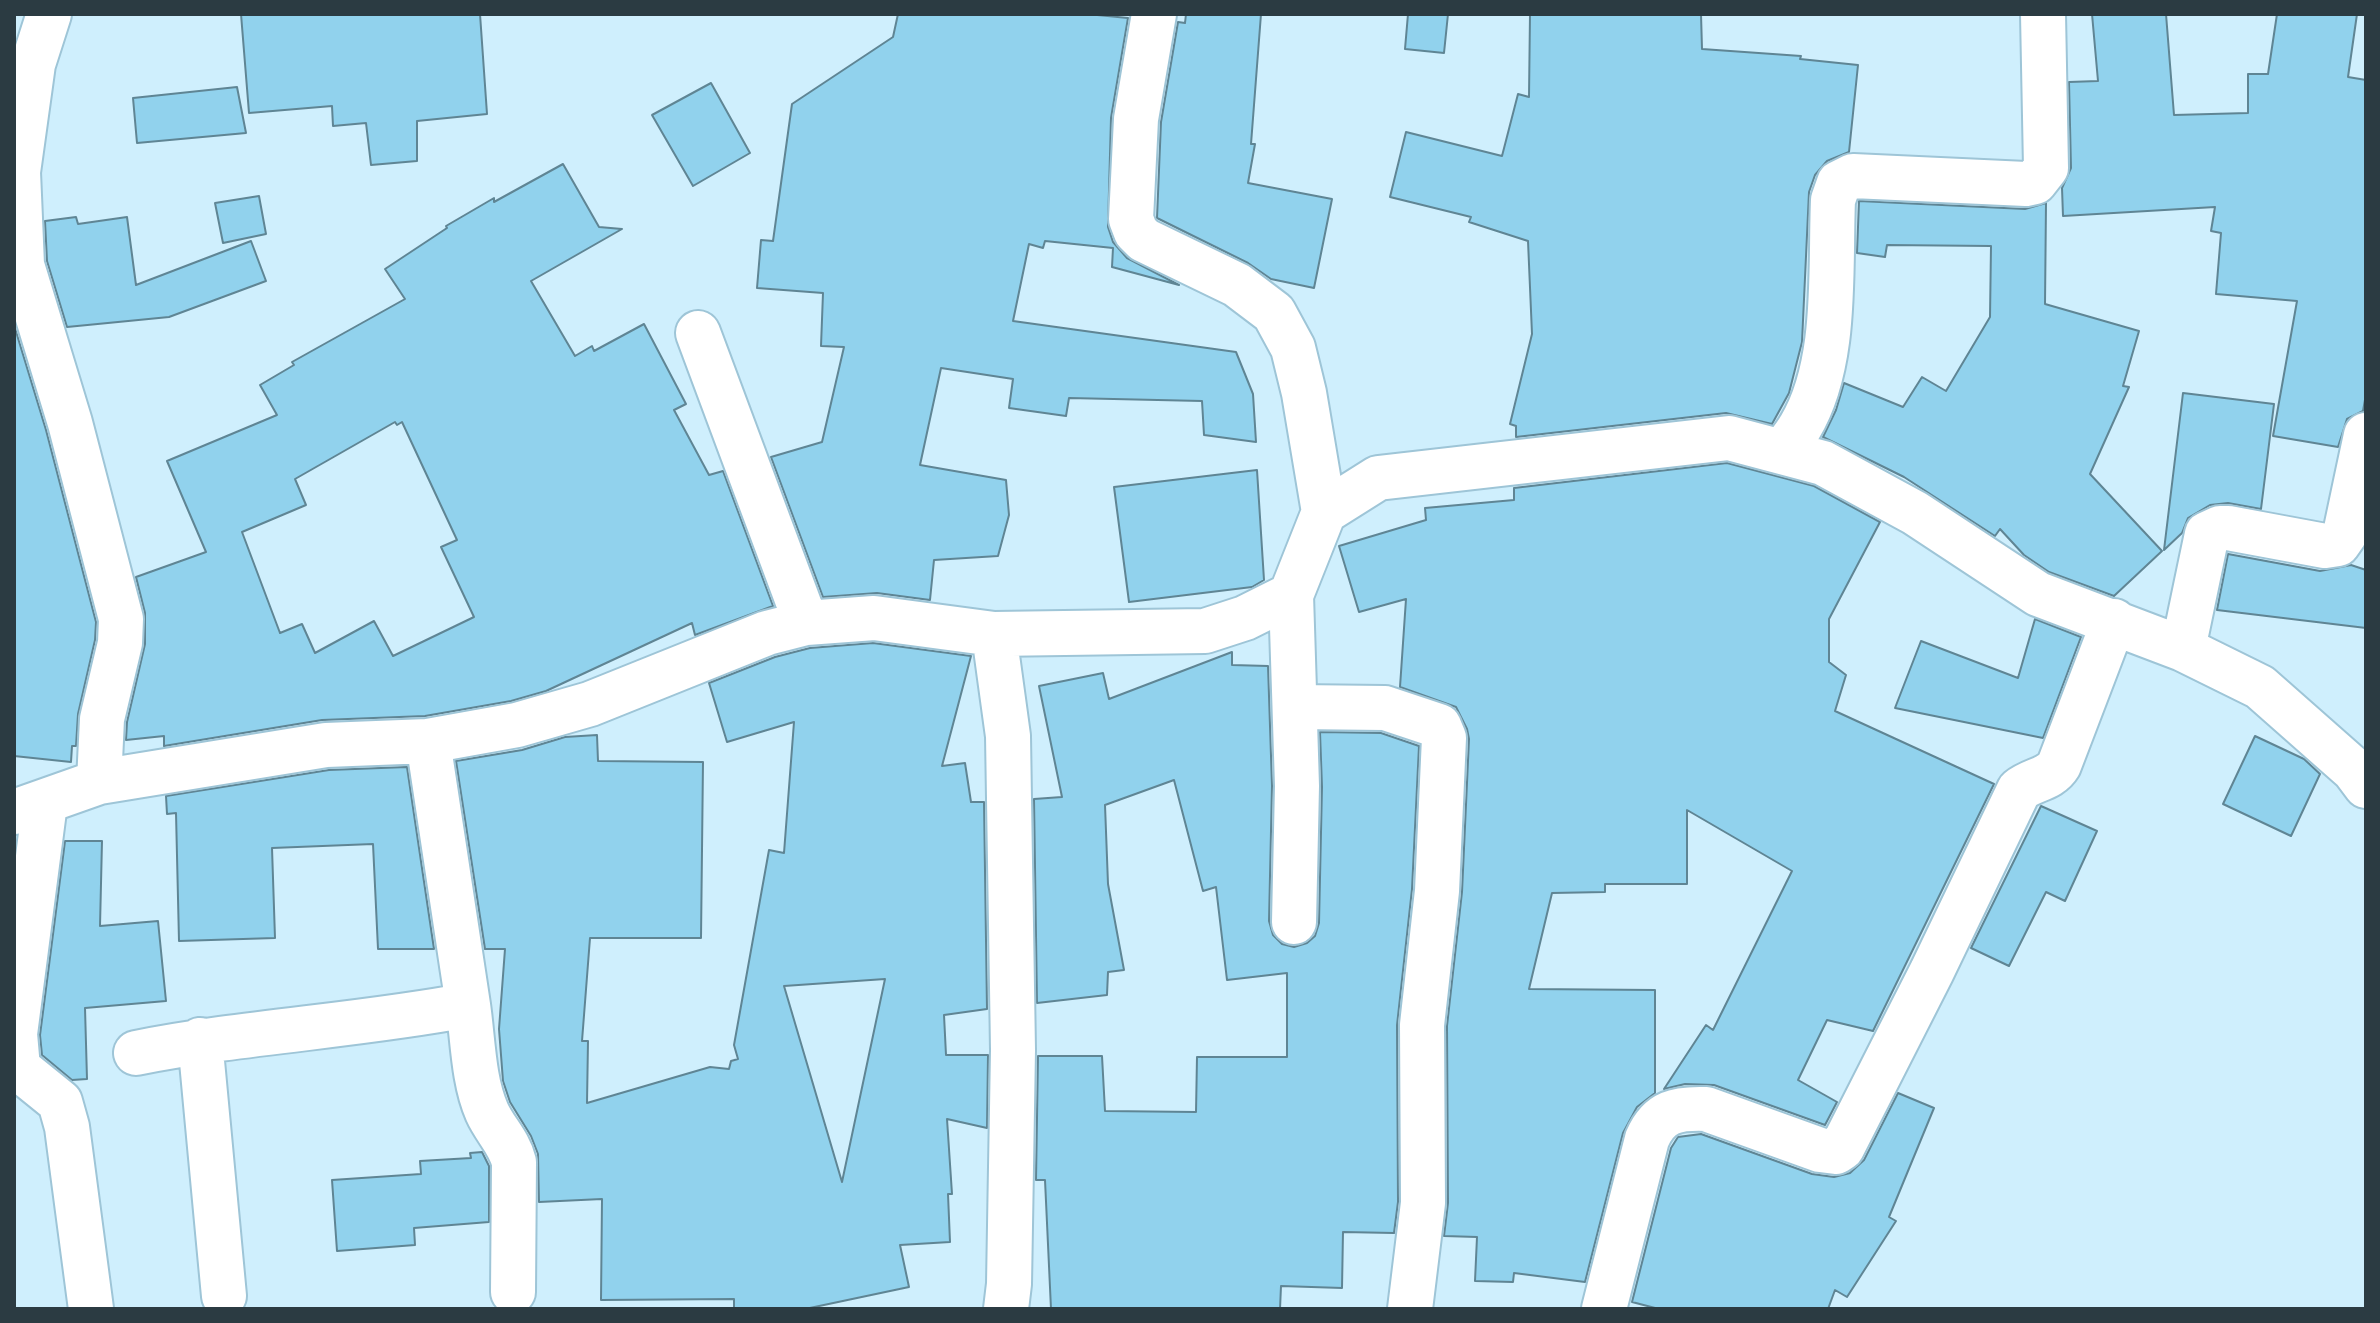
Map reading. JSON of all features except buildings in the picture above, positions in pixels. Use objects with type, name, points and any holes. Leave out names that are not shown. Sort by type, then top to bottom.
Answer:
[{"type":"street","points":[[49,14],[33,64],[18,172],[22,265],[70,423],[121,619],[120,643],[102,719],[99,782]]},
{"type":"street","points":[[1154,14],[1136,119],[1131,219],[1136,232],[1144,240],[1237,285],[1274,313],[1293,348],[1304,393],[1324,512],[1291,595],[1296,707],[1294,922]]},
{"type":"street","points":[[1782,452],[1801,426],[1817,389],[1828,340],[1833,200],[1839,183],[1853,176],[2035,182],[2046,168],[2041,39],[2043,14]]},
{"type":"street","points":[[698,333],[806,623]]},
{"type":"street","points":[[2183,649],[2207,534],[2228,528],[2325,546],[2338,544],[2345,534],[2366,435]]},
{"type":"street","points":[[1324,512],[1378,478],[1729,438],[1823,463],[1915,513],[2038,594],[2183,649],[2260,687],[2354,770],[2366,786]]},
{"type":"street","points":[[91,1309],[67,1127],[60,1102],[18,1068],[15,1034],[30,808],[99,782],[326,745],[428,741],[517,725],[590,704],[767,633],[806,623],[874,618],[994,634],[1205,631],[1245,618],[1291,595]]},
{"type":"street","points":[[1604,1309],[1647,1139],[1654,1123],[1672,1112],[1706,1109],[1820,1150],[1836,1152],[1842,1148],[2019,790],[2032,781],[2055,773],[2114,621]]},
{"type":"street","points":[[994,634],[1008,736],[1013,1050],[1006,1309]]},
{"type":"street","points":[[1296,707],[1385,708],[1439,726],[1444,738],[1437,891],[1422,1025],[1423,1203],[1410,1309]]},
{"type":"street","points":[[428,741],[481,1094],[487,1111],[508,1143],[514,1162],[513,1292]]},
{"type":"street","points":[[136,1053],[200,1040],[422,1014],[468,1005]]},
{"type":"street","points":[[200,1040],[224,1296]]}]
